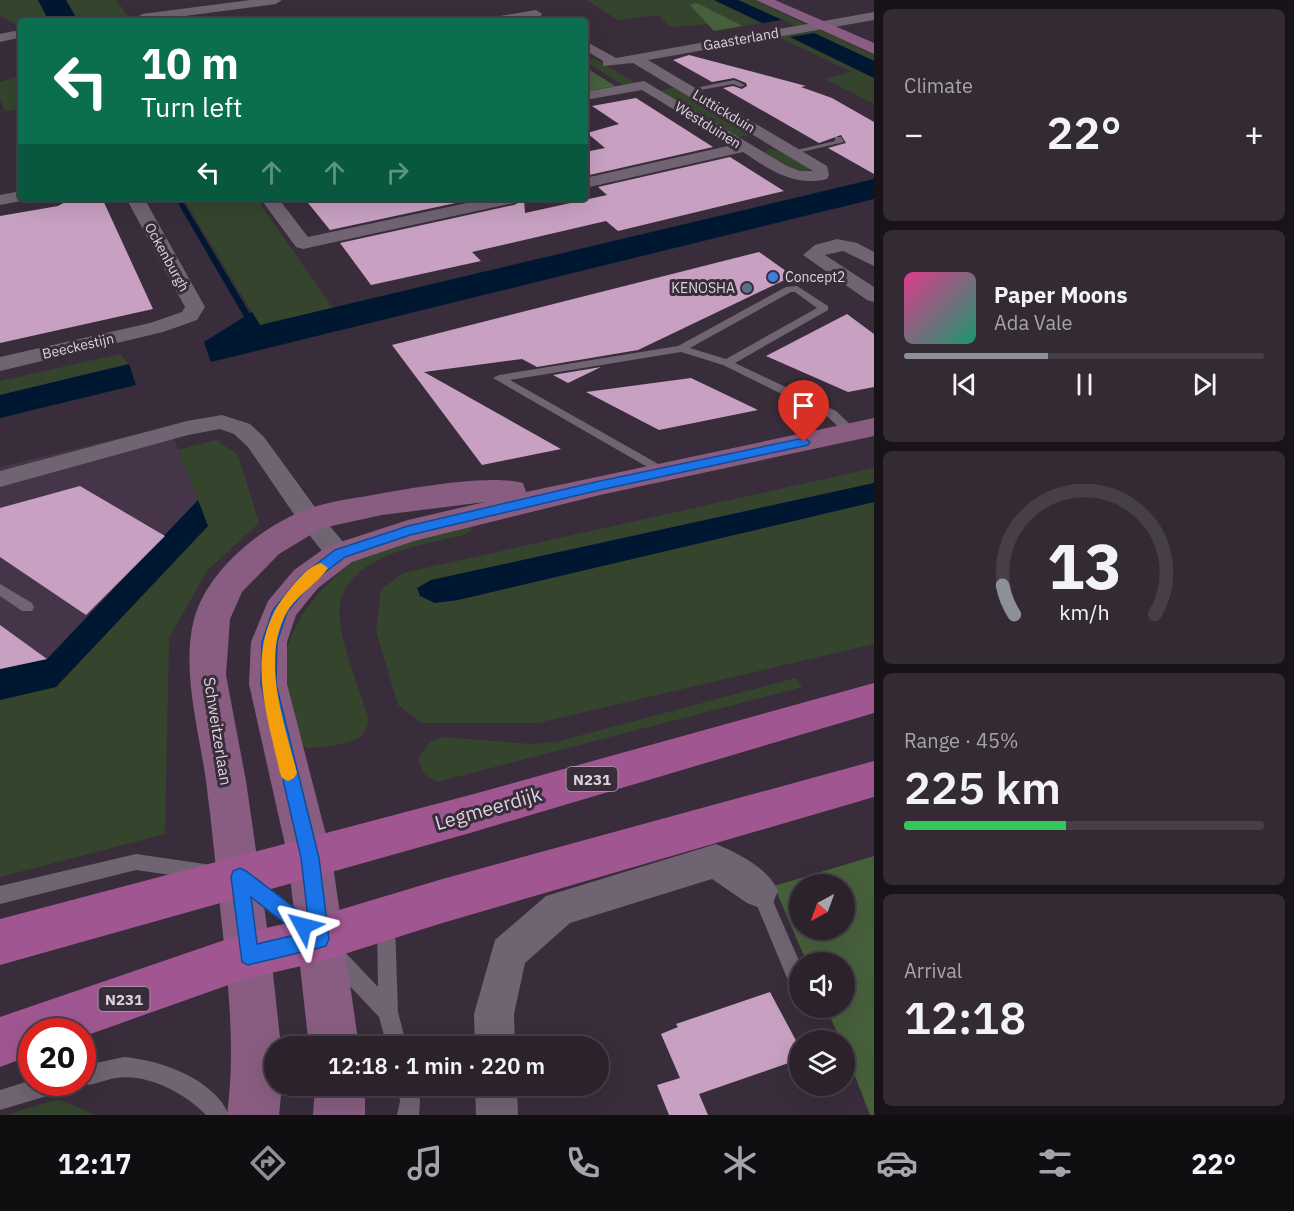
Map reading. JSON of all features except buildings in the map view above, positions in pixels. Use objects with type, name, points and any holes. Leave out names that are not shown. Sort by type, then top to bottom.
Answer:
[{"type":"main road","name":"Legmeerdijk","points":[[0,942],[310,858],[874,698]]},
{"type":"main road","name":"N231","points":[[0,1042],[248,955],[319,939],[874,779]]},
{"type":"street","points":[[141,16],[276,0]]},
{"type":"street","points":[[763,0],[874,49]]},
{"type":"street","points":[[520,5],[541,18]]},
{"type":"street","name":"Gaasterland","points":[[610,62],[874,16]]},
{"type":"street","points":[[0,38],[14,35]]},
{"type":"street","points":[[588,47],[644,85]]},
{"type":"street","name":"Luttickduin","points":[[635,58],[821,169],[821,175],[806,178],[791,175],[746,147]]},
{"type":"street","points":[[588,95],[672,80]]},
{"type":"street","name":"Westduinen","points":[[644,85],[746,147]]},
{"type":"street","name":"Luttickduin","points":[[746,147],[775,141]]},
{"type":"street","name":"Westduinen","points":[[588,182],[746,147]]},
{"type":"street","points":[[0,200],[18,197]]},
{"type":"street","name":"Ockenburgh","points":[[137,201],[195,307],[190,316],[156,328]]},
{"type":"street","points":[[271,201],[303,243],[500,201]]},
{"type":"street","points":[[874,260],[849,244],[823,247],[812,255],[874,296]]},
{"type":"street","name":"Beeckestijn","points":[[0,364],[156,328]]},
{"type":"street","points":[[0,479],[187,428],[222,422],[242,429],[256,442],[310,520],[340,554]]},
{"type":"street","name":"Schweitzerlaan","points":[[332,1036],[310,858],[268,684],[270,642],[280,610],[306,579],[340,554],[408,531],[600,485],[868,428]]},
{"type":"street","name":"Schweitzerlaan","points":[[253,1115],[258,1072],[248,955],[240,877],[208,675],[212,619],[228,585],[267,546],[310,520],[341,511],[472,492],[600,485]]},
{"type":"street","points":[[495,1036],[494,1014],[508,952],[559,909],[716,861],[760,891]]},
{"type":"street","points":[[339,1115],[340,1096]]},
{"type":"street","points":[[496,1096],[497,1115]]},
{"type":"lane","points":[[690,90],[734,82],[741,85]]},
{"type":"lane","points":[[793,152],[840,142],[838,139]]},
{"type":"lane","points":[[663,472],[499,378],[681,349],[789,289],[797,289],[824,308],[727,363]]},
{"type":"lane","points":[[681,349],[727,363],[832,414],[868,428]]},
{"type":"lane","points":[[0,589],[27,607]]},
{"type":"lane","name":"Legmeerdijk","points":[[0,894],[136,862],[240,877],[319,939],[388,1012]]},
{"type":"lane","points":[[760,891],[789,959]]},
{"type":"lane","points":[[386,919],[388,1012],[394,1036]]},
{"type":"lane","points":[[96,1073],[125,1067],[168,1076],[214,1105],[218,1115]]},
{"type":"lane","points":[[0,1100],[18,1095]]},
{"type":"lane","points":[[408,1115],[409,1096]]},
{"type":"shaded area","points":[[169,426],[198,500],[91,618],[47,659],[0,669],[0,467]]},
{"type":"green space","points":[[0,0],[38,0],[47,18],[18,18],[18,26],[0,15]]},
{"type":"green space","points":[[66,0],[116,0],[130,18],[76,18]]},
{"type":"green space","points":[[587,0],[714,0],[762,23],[743,26],[701,5],[697,12],[709,24],[670,27],[658,15],[618,20]]},
{"type":"green space","points":[[739,0],[755,0],[805,24],[796,26]]},
{"type":"green space","points":[[696,3],[743,26],[714,31],[690,5]]},
{"type":"green space","points":[[818,29],[874,55],[874,61],[815,33],[791,38],[874,78],[874,104],[825,79],[852,72],[778,37]]},
{"type":"green space","points":[[594,58],[637,84],[625,86],[588,63],[588,60]]},
{"type":"green space","points":[[588,69],[615,86],[588,91]]},
{"type":"green space","points":[[18,76],[18,109],[5,111],[0,100],[0,82]]},
{"type":"green space","points":[[676,87],[753,134],[735,138],[659,91]]},
{"type":"green space","points":[[768,149],[778,150],[808,166],[809,171],[797,173],[763,154]]},
{"type":"green space","points":[[185,201],[258,201],[333,308],[260,325]]},
{"type":"green space","points":[[120,354],[129,364],[0,395],[0,381]]},
{"type":"green space","points":[[216,440],[238,455],[259,523],[207,571],[169,638],[165,834],[0,877],[0,700],[56,687],[208,526],[178,450]]},
{"type":"green space","points":[[874,468],[874,483],[431,580],[417,589],[434,603],[458,600],[874,502],[874,644],[538,723],[422,723],[398,705],[376,631],[381,590],[403,573]]},
{"type":"green space","points":[[472,526],[471,531],[463,535],[423,544],[382,558],[364,569],[350,583],[341,600],[340,622],[369,720],[362,735],[353,741],[321,747],[303,746],[288,725],[283,706],[282,687],[289,643],[295,628],[315,598],[356,559],[371,550],[407,538]]},
{"type":"green space","points":[[796,678],[802,687],[437,782],[424,774],[418,758],[430,742],[443,737],[531,744],[556,742]]},
{"type":"green space","points":[[874,856],[874,1115],[870,1115],[855,1076],[855,1030],[836,1030],[831,1018],[855,1018],[855,952],[802,952],[797,940],[855,940],[855,874],[814,874]]},
{"type":"green space","points":[[789,882],[789,921],[774,886]]},
{"type":"green space","points":[[59,1099],[96,1115],[6,1115]]},
{"type":"water","points":[[38,0],[66,0],[76,18],[47,18]]},
{"type":"water","points":[[714,0],[738,0],[782,20],[762,23]]},
{"type":"water","points":[[814,33],[874,61],[874,78],[790,37]]},
{"type":"water","points":[[874,179],[874,199],[211,362],[204,342],[252,312],[260,325]]},
{"type":"water","points":[[129,364],[136,385],[0,418],[0,395]]},
{"type":"water","points":[[874,483],[874,502],[458,600],[435,603],[420,596],[417,588],[431,580]]},
{"type":"water","points":[[198,500],[208,526],[56,687],[0,700],[0,669],[47,659]]},
{"type":"waterway","points":[[180,201],[254,327]]},
{"type":"slow traffic","points":[[288,773],[268,684],[270,642],[280,610],[306,579],[321,568]]},
{"type":"place","name":"Concept2","points":[[773,277]]},
{"type":"place","name":"KENOSHA","points":[[747,288]]},
{"type":"route","points":[[303,926],[240,877],[248,955],[319,939],[310,858],[268,684],[270,642],[280,610],[306,579],[340,554],[408,531],[600,485],[804,442]]}]
